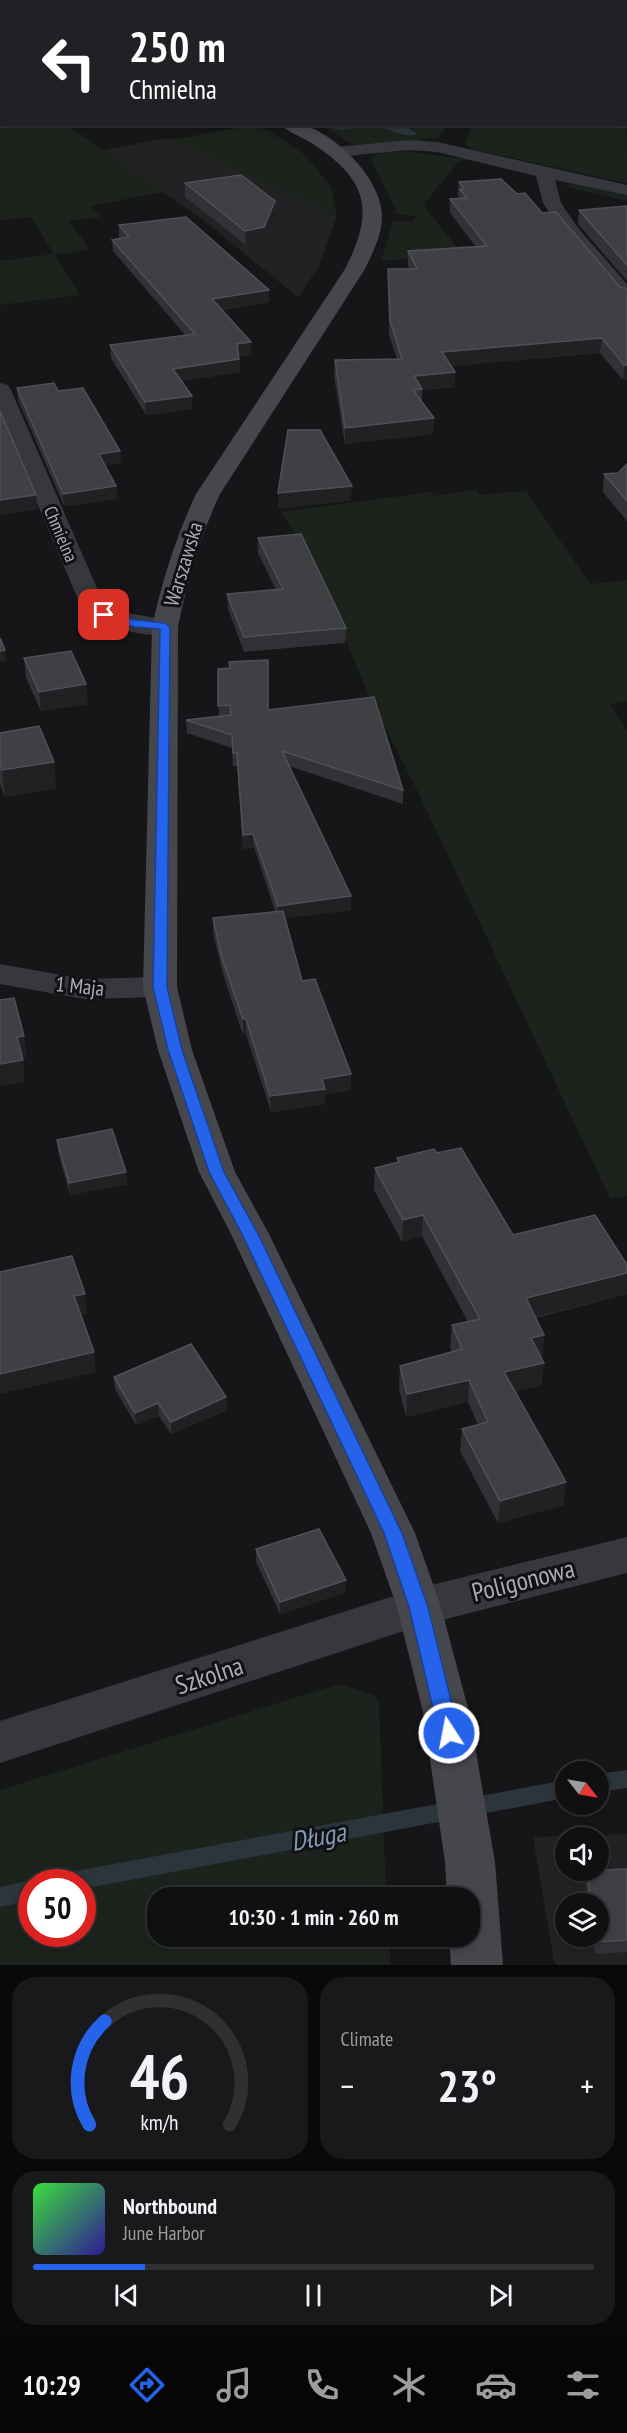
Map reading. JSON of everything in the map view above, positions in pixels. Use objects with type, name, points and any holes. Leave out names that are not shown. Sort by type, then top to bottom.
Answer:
[{"type":"main road","name":"Warszawska","points":[[292,126],[336,152],[350,166],[369,191],[373,216],[367,243],[345,284],[207,494],[192,527],[180,564],[165,627],[160,987],[175,1050],[217,1172],[250,1234],[393,1533],[419,1607],[446,1712],[470,1862],[477,1965]]},
{"type":"street","points":[[336,152],[409,145],[437,147],[627,190]]},
{"type":"street","points":[[544,173],[552,203],[571,232],[627,296]]},
{"type":"street","name":"Chmielna","points":[[0,390],[92,606],[104,615],[135,623],[165,627]]},
{"type":"street","name":"1 Maja","points":[[0,974],[84,989],[160,987]]},
{"type":"street","name":"Poligonowa","points":[[419,1607],[627,1555]]},
{"type":"street","name":"Szkolna","points":[[0,1742],[419,1607]]},
{"type":"shaded area","points":[[0,126],[68,126],[163,192],[90,206],[101,217],[69,221],[90,249],[55,255],[80,295],[0,305],[0,261],[54,254],[31,217],[0,220]]},
{"type":"shaded area","points":[[247,126],[256,126],[271,132],[305,155],[331,187],[337,216],[170,140]]},
{"type":"shaded area","points":[[323,126],[447,126],[438,138],[354,145]]},
{"type":"shaded area","points":[[327,126],[363,126],[345,129]]},
{"type":"shaded area","points":[[376,126],[405,126],[417,134],[402,134]]},
{"type":"shaded area","points":[[472,126],[626,126],[627,183],[471,149],[465,143]]},
{"type":"shaded area","points":[[168,138],[337,216],[318,268],[298,297],[203,220],[103,150]]},
{"type":"shaded area","points":[[407,151],[471,160],[459,161],[423,205],[463,255],[381,261],[393,221],[412,222],[417,216],[395,214],[396,210],[370,158],[379,153]]},
{"type":"shaded area","points":[[576,183],[627,194],[627,201],[563,186]]},
{"type":"shaded area","points":[[477,490],[479,495],[526,491],[590,584],[627,580],[627,701],[610,704],[627,731],[627,1196],[610,1198],[419,794],[369,695],[310,556],[281,512],[431,492],[435,496]]},
{"type":"shaded area","points":[[339,1684],[373,1695],[379,1703],[386,1887],[147,1887],[147,1947],[390,1947],[391,1965],[0,1965],[0,1790]]},
{"type":"shaded area","points":[[627,1834],[627,1965],[558,1965],[554,1962],[533,1837],[555,1836],[555,1881],[609,1881],[609,1835]]},
{"type":"building","points":[[241,175],[275,201],[264,227],[245,231],[185,183]]},
{"type":"building","points":[[501,179],[517,194],[525,193],[542,213],[556,212],[620,287],[627,289],[627,365],[624,365],[602,338],[442,352],[455,372],[414,376],[422,389],[413,390],[434,418],[345,428],[335,360],[402,359],[390,320],[388,269],[417,269],[408,251],[487,246],[450,199],[467,198],[460,190],[464,189],[459,182]]},
{"type":"building","points":[[627,206],[627,265],[579,210]]},
{"type":"building","points":[[186,217],[269,290],[212,299],[251,342],[237,344],[239,359],[173,369],[192,396],[145,402],[110,345],[195,334],[112,240],[129,237],[119,225]]},
{"type":"building","points":[[54,383],[58,391],[83,388],[120,451],[99,454],[116,486],[63,494],[17,388]]},
{"type":"building","points":[[0,411],[36,495],[0,500]]},
{"type":"building","points":[[288,430],[320,430],[352,486],[278,493]]},
{"type":"building","points":[[627,464],[627,501],[604,474],[618,473]]},
{"type":"building","points":[[301,534],[346,628],[244,637],[227,594],[283,589],[258,538]]},
{"type":"building","points":[[0,638],[5,650],[0,651]]},
{"type":"building","points":[[71,651],[86,684],[39,692],[24,658]]},
{"type":"building","points":[[268,660],[268,710],[374,697],[403,790],[282,751],[351,896],[278,906],[253,834],[243,835],[237,753],[233,753],[232,735],[186,720],[231,715],[230,705],[218,706],[218,669],[230,668],[229,662]]},
{"type":"building","points":[[39,726],[54,762],[2,770],[0,733]]},
{"type":"building","points":[[283,911],[302,981],[315,979],[351,1074],[322,1079],[325,1089],[270,1096],[246,1019],[243,1019],[222,958],[213,918]]},
{"type":"building","points":[[14,998],[24,1036],[17,1037],[23,1060],[0,1064],[0,1000]]},
{"type":"building","points":[[112,1129],[126,1172],[69,1183],[57,1140]]},
{"type":"building","points":[[461,1148],[513,1235],[595,1215],[627,1265],[627,1273],[526,1298],[544,1335],[531,1338],[544,1363],[504,1372],[566,1482],[500,1501],[462,1429],[488,1422],[469,1380],[407,1394],[400,1366],[462,1349],[452,1325],[480,1319],[423,1215],[403,1220],[375,1168],[399,1162],[397,1158],[434,1149],[437,1153]]},
{"type":"building","points":[[72,1256],[85,1294],[74,1296],[94,1352],[0,1374],[0,1272]]},
{"type":"building","points":[[191,1344],[226,1397],[171,1422],[158,1403],[135,1413],[114,1377]]},
{"type":"building","points":[[319,1529],[346,1580],[280,1602],[256,1549]]},
{"type":"building","points":[[627,1869],[627,1940],[609,1941],[609,1893],[590,1893],[588,1881],[609,1881],[609,1870]]},
{"type":"waterway","name":"Długa","points":[[609,1781],[627,1779]]},
{"type":"waterway","name":"Długa","points":[[96,1877],[555,1791]]},
{"type":"waterway","name":"Długa","points":[[0,1897],[18,1893]]},
{"type":"route","points":[[104,615],[135,623],[165,627],[160,987],[175,1050],[217,1172],[250,1234],[393,1533],[419,1607],[446,1712],[449,1733]]}]
